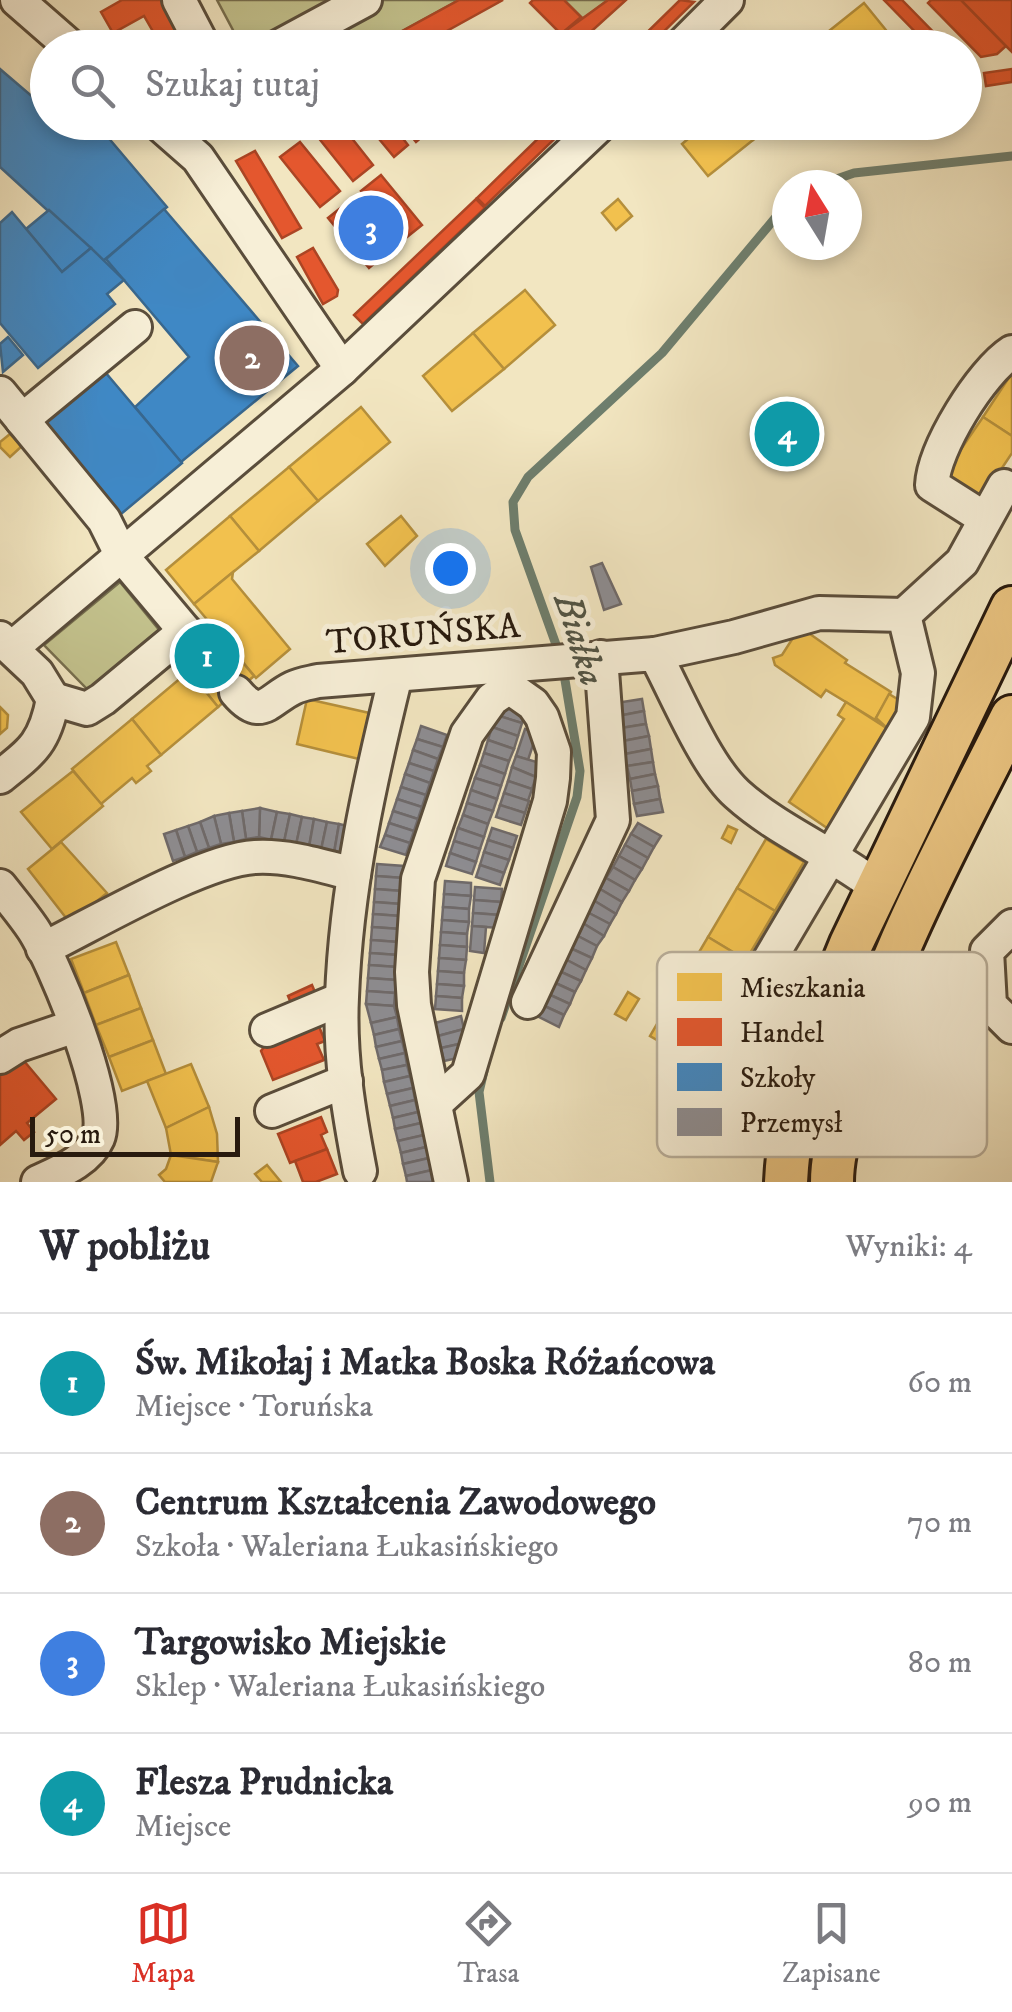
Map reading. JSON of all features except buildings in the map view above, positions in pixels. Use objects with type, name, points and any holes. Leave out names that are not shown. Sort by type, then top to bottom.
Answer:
[{"type":"main road","points":[[849,952],[1012,608]]},
{"type":"main road","points":[[899,952],[1012,717]]},
{"type":"main road","points":[[786,1182],[790,1157]]},
{"type":"main road","points":[[832,1182],[834,1157]]},
{"type":"street","points":[[17,0],[51,30]]},
{"type":"street","points":[[179,0],[195,30]]},
{"type":"street","points":[[310,30],[366,0]]},
{"type":"street","points":[[697,30],[727,0]]},
{"type":"street","points":[[181,140],[198,158],[342,369]]},
{"type":"street","points":[[0,393],[104,520],[122,556],[196,644],[86,709],[52,699],[36,673],[7,642],[122,556],[342,369],[584,140]]},
{"type":"street","points":[[22,420],[134,327]]},
{"type":"street","points":[[984,518],[932,485],[933,468],[951,428],[1000,360],[1012,352]]},
{"type":"street","points":[[775,952],[914,717],[918,673],[904,616],[962,562],[1004,486]]},
{"type":"street","name":"TORUŃSKA","points":[[236,692],[249,705],[267,706],[294,688],[318,681],[396,674],[518,672],[594,658],[655,654],[819,613],[904,616]]},
{"type":"street","points":[[655,654],[719,773],[734,792],[766,817],[878,888]]},
{"type":"street","points":[[528,1002],[612,820],[594,658]]},
{"type":"street","points":[[435,1104],[468,1074],[550,801],[554,752],[549,733],[518,672],[466,734],[418,880],[412,972],[414,1005],[451,1182]]},
{"type":"street","points":[[360,1171],[346,1081],[342,999],[354,874],[375,759],[396,674]]},
{"type":"street","points":[[0,777],[34,750],[48,728],[52,699]]},
{"type":"street","points":[[43,949],[230,862],[278,858],[354,874]]},
{"type":"street","points":[[0,886],[43,949],[95,1082],[102,1115],[100,1134],[92,1148],[73,1164],[38,1182]]},
{"type":"street","points":[[1012,926],[987,951],[990,1005],[1012,1027]]},
{"type":"street","points":[[267,1030],[342,999]]},
{"type":"street","points":[[0,1058],[19,1045],[75,1026]]},
{"type":"street","points":[[272,1112],[346,1081]]},
{"type":"shaded area","points":[[217,0],[459,0],[404,30],[233,30]]},
{"type":"shaded area","points":[[564,0],[608,0],[583,19]]},
{"type":"shaded area","points":[[120,582],[160,631],[89,691],[44,645]]},
{"type":"waterway","name":"Białka","points":[[862,172],[1012,156]]},
{"type":"waterway","name":"Białka","points":[[559,653],[515,530],[513,502],[528,477],[662,353],[772,222]]},
{"type":"waterway","name":"Białka","points":[[501,1018],[577,797],[580,771],[563,668]]},
{"type":"waterway","name":"Białka","points":[[484,1071],[479,1092],[490,1182]]},
{"type":"tunnel","points":[[206,656],[236,692]]},
{"type":"place","name":"Targowisko Miejskie","points":[[371,228]]},
{"type":"place","name":"Centrum Kształcenia Zawodowego","points":[[252,358]]},
{"type":"place","name":"Flesza Prudnicka","points":[[787,434]]},
{"type":"place","name":"Św. Mikołaj i Matka Boska Różańcowa","points":[[207,656]]}]
